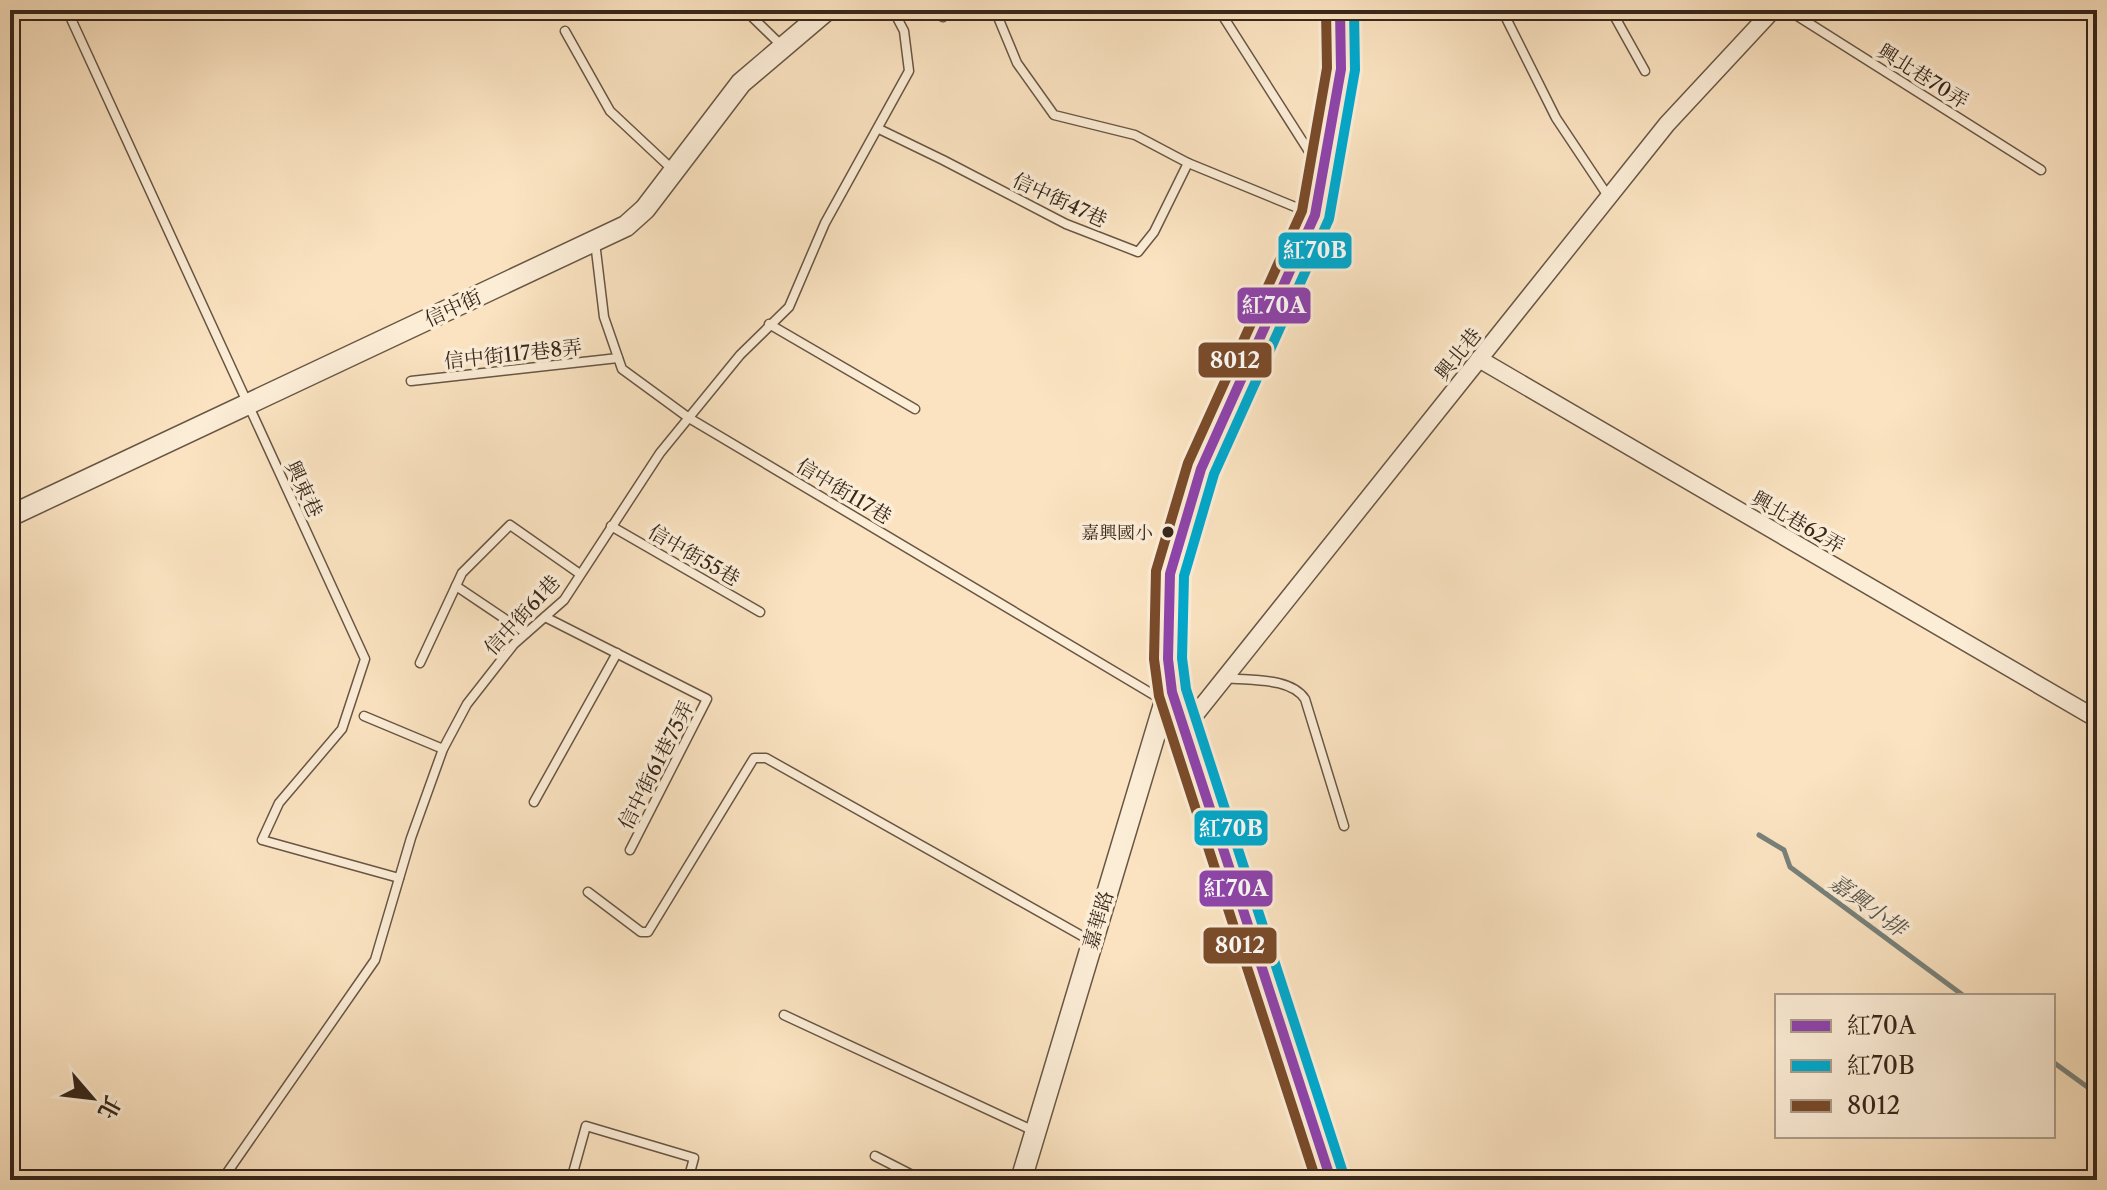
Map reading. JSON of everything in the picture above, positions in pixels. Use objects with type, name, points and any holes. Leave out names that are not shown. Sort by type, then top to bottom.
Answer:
[{"type":"main road","points":[[1331,1180],[1183,730],[1172,692],[1168,659],[1170,574],[1201,469],[1315,215],[1341,69],[1340,10]]},
{"type":"street","name":"信中街","points":[[10,516],[626,226],[645,209],[733,92],[782,46],[827,10]]},
{"type":"street","name":"興北巷","points":[[1183,730],[1667,124],[1773,10]]},
{"type":"street","name":"興北巷62弄","points":[[1479,359],[2097,719]]},
{"type":"street","name":"嘉華路","points":[[1021,1180],[1165,701],[1168,659]]},
{"type":"lane","name":"興東巷","points":[[67,10],[365,659],[342,729],[279,803],[262,840],[399,878]]},
{"type":"lane","points":[[745,10],[782,46]]},
{"type":"lane","name":"信中街61巷","points":[[222,1180],[375,960],[443,749],[467,704],[514,644],[564,600],[660,453],[740,355],[789,307],[825,223],[909,71],[904,31],[893,10]]},
{"type":"lane","points":[[995,10],[1017,63],[1054,115],[1135,135],[1188,163],[1315,215]]},
{"type":"lane","points":[[1219,10],[1324,175]]},
{"type":"lane","points":[[1502,10],[1556,118],[1609,197]]},
{"type":"lane","points":[[1611,10],[1645,71]]},
{"type":"lane","name":"興北巷70弄","points":[[1788,10],[2041,170]]},
{"type":"lane","points":[[565,31],[610,111],[674,171]]},
{"type":"lane","name":"信中街47巷","points":[[879,129],[1066,224],[1138,252],[1154,232],[1188,163]]},
{"type":"lane","name":"信中街117巷","points":[[595,242],[604,317],[622,369],[689,418],[1165,701]]},
{"type":"lane","points":[[769,324],[915,409]]},
{"type":"lane","name":"信中街117巷8弄","points":[[411,381],[618,358]]},
{"type":"lane","points":[[420,663],[462,573],[510,525],[580,574]]},
{"type":"lane","name":"信中街55巷","points":[[611,526],[760,612]]},
{"type":"lane","points":[[456,586],[526,633]]},
{"type":"lane","name":"信中街61巷75弄","points":[[545,617],[707,699],[630,850]]},
{"type":"lane","points":[[534,802],[617,653]]},
{"type":"lane","points":[[1225,678],[1289,685],[1299,690],[1305,699],[1344,826]]},
{"type":"lane","points":[[364,716],[443,749]]},
{"type":"lane","points":[[588,892],[641,932],[648,932],[754,758],[766,758],[1092,941]]},
{"type":"lane","points":[[784,1015],[1034,1131]]},
{"type":"lane","points":[[571,1180],[586,1126],[694,1158],[688,1180]]},
{"type":"lane","points":[[875,1156],[922,1180]]},
{"type":"waterway","name":"嘉興小排","points":[[1759,835],[1784,850],[1790,867],[1961,994]]},
{"type":"waterway","name":"嘉興小排","points":[[2055,1063],[2097,1094]]},
{"type":"transit line","name":"8012","points":[[1316,1180],[1159,696],[1154,659],[1156,571],[1188,463],[1302,211],[1327,68],[1326,10]]},
{"type":"transit line","name":"紅70A","points":[[1331,1180],[1172,692],[1168,659],[1170,574],[1201,469],[1315,215],[1341,69],[1340,10]]},
{"type":"transit line","name":"紅70B","points":[[1344,1176],[1186,689],[1182,658],[1184,576],[1214,474],[1329,219],[1355,70],[1354,10]]},
{"type":"place","name":"嘉興國小","points":[[1168,532]]}]
